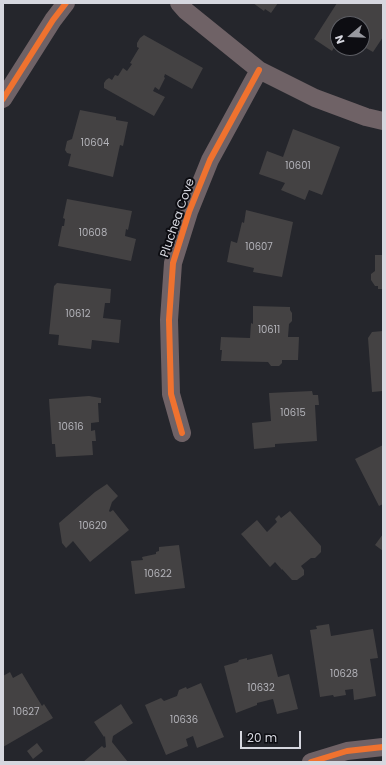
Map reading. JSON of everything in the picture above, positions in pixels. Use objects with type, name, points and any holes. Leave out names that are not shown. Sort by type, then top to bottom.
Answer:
[{"type":"street","points":[[3,99],[66,3]]},
{"type":"street","points":[[179,3],[186,12],[259,70],[315,98],[366,117],[383,121]]},
{"type":"street","name":"Pluchea Cove","points":[[182,432],[171,394],[169,320],[173,263],[189,212],[210,160],[259,70]]},
{"type":"street","points":[[311,762],[347,752],[383,747]]},
{"type":"building","points":[[253,3],[278,3],[271,13],[265,9],[264,11]]},
{"type":"building","points":[[337,3],[383,3],[383,37],[373,52],[370,50],[370,16],[330,16],[330,50],[314,39]]},
{"type":"building","points":[[144,35],[203,68],[192,89],[165,74],[165,78],[159,90],[155,87],[153,91],[165,97],[154,116],[104,88],[104,83],[106,80],[109,78],[112,80],[115,75],[118,76],[123,68],[127,71],[139,48],[137,47],[137,43]]},
{"type":"building","points":[[80,110],[116,117],[116,120],[128,122],[123,146],[120,145],[113,177],[68,166],[71,154],[67,153],[65,150],[67,141],[72,139]]},
{"type":"building","points":[[293,129],[340,147],[322,195],[309,190],[305,200],[281,190],[285,183],[259,174],[267,151],[283,157]]},
{"type":"building","points":[[67,199],[132,211],[128,230],[126,229],[125,236],[136,239],[131,261],[58,246],[62,226],[64,226],[65,219],[63,218]]},
{"type":"building","points":[[246,210],[293,222],[282,277],[253,272],[254,268],[227,262],[231,241],[237,243],[242,222],[244,223]]},
{"type":"building","points":[[375,255],[383,255],[383,289],[378,289],[378,286],[375,286],[371,280],[371,274],[375,271]]},
{"type":"building","points":[[57,283],[111,289],[110,303],[105,303],[103,318],[121,320],[119,343],[92,340],[91,349],[58,345],[59,335],[49,334],[54,286]]},
{"type":"building","points":[[253,306],[290,307],[292,321],[289,324],[288,337],[299,337],[298,360],[282,360],[282,363],[279,366],[271,366],[268,362],[221,361],[221,337],[250,338],[251,323],[253,324]]},
{"type":"building","points":[[383,331],[383,391],[372,392],[368,338],[372,332]]},
{"type":"building","points":[[312,391],[313,395],[318,395],[319,405],[315,405],[317,441],[275,444],[275,447],[254,449],[252,423],[271,421],[269,393]]},
{"type":"building","points":[[89,396],[101,398],[101,403],[98,403],[99,422],[91,423],[91,431],[95,430],[96,441],[92,441],[93,455],[56,457],[55,444],[52,444],[49,399]]},
{"type":"building","points":[[383,445],[383,504],[379,506],[355,459]]},
{"type":"building","points":[[107,484],[118,496],[112,502],[109,511],[110,512],[113,510],[129,530],[90,562],[73,541],[66,548],[62,543],[59,523],[95,492]]},
{"type":"building","points":[[290,511],[321,546],[321,552],[315,558],[311,558],[301,566],[304,570],[304,575],[297,580],[292,580],[275,562],[270,567],[241,534],[257,520],[267,532],[277,522],[275,519],[279,515],[281,518]]},
{"type":"building","points":[[383,534],[383,551],[375,545]]},
{"type":"building","points":[[179,545],[185,588],[135,594],[131,561],[143,560],[142,557],[156,554],[156,552],[159,551],[159,547]]},
{"type":"building","points":[[329,624],[331,636],[373,629],[378,658],[370,659],[376,696],[354,700],[353,689],[345,690],[346,695],[320,697],[310,630],[317,629],[316,626]]},
{"type":"building","points":[[272,654],[278,677],[289,674],[298,709],[277,714],[273,699],[257,703],[257,705],[236,713],[224,666],[247,658],[247,660]]},
{"type":"building","points":[[10,672],[13,678],[22,673],[42,706],[44,704],[53,718],[3,747],[3,676]]},
{"type":"building","points":[[201,683],[224,737],[197,748],[193,736],[186,739],[188,746],[166,755],[145,705],[161,698],[164,701],[177,696],[179,690],[186,687],[187,689]]},
{"type":"building","points":[[121,704],[133,723],[113,736],[112,742],[128,762],[83,762],[102,746],[104,748],[106,747],[105,736],[104,737],[94,722]]},
{"type":"building","points":[[37,743],[43,751],[33,759],[27,751]]},
{"type":"cycle path","points":[[3,99],[53,20],[66,3]]},
{"type":"cycle path","points":[[182,433],[171,394],[169,320],[173,263],[189,212],[210,160],[259,70]]},
{"type":"cycle path","points":[[311,762],[347,751],[383,747]]}]
